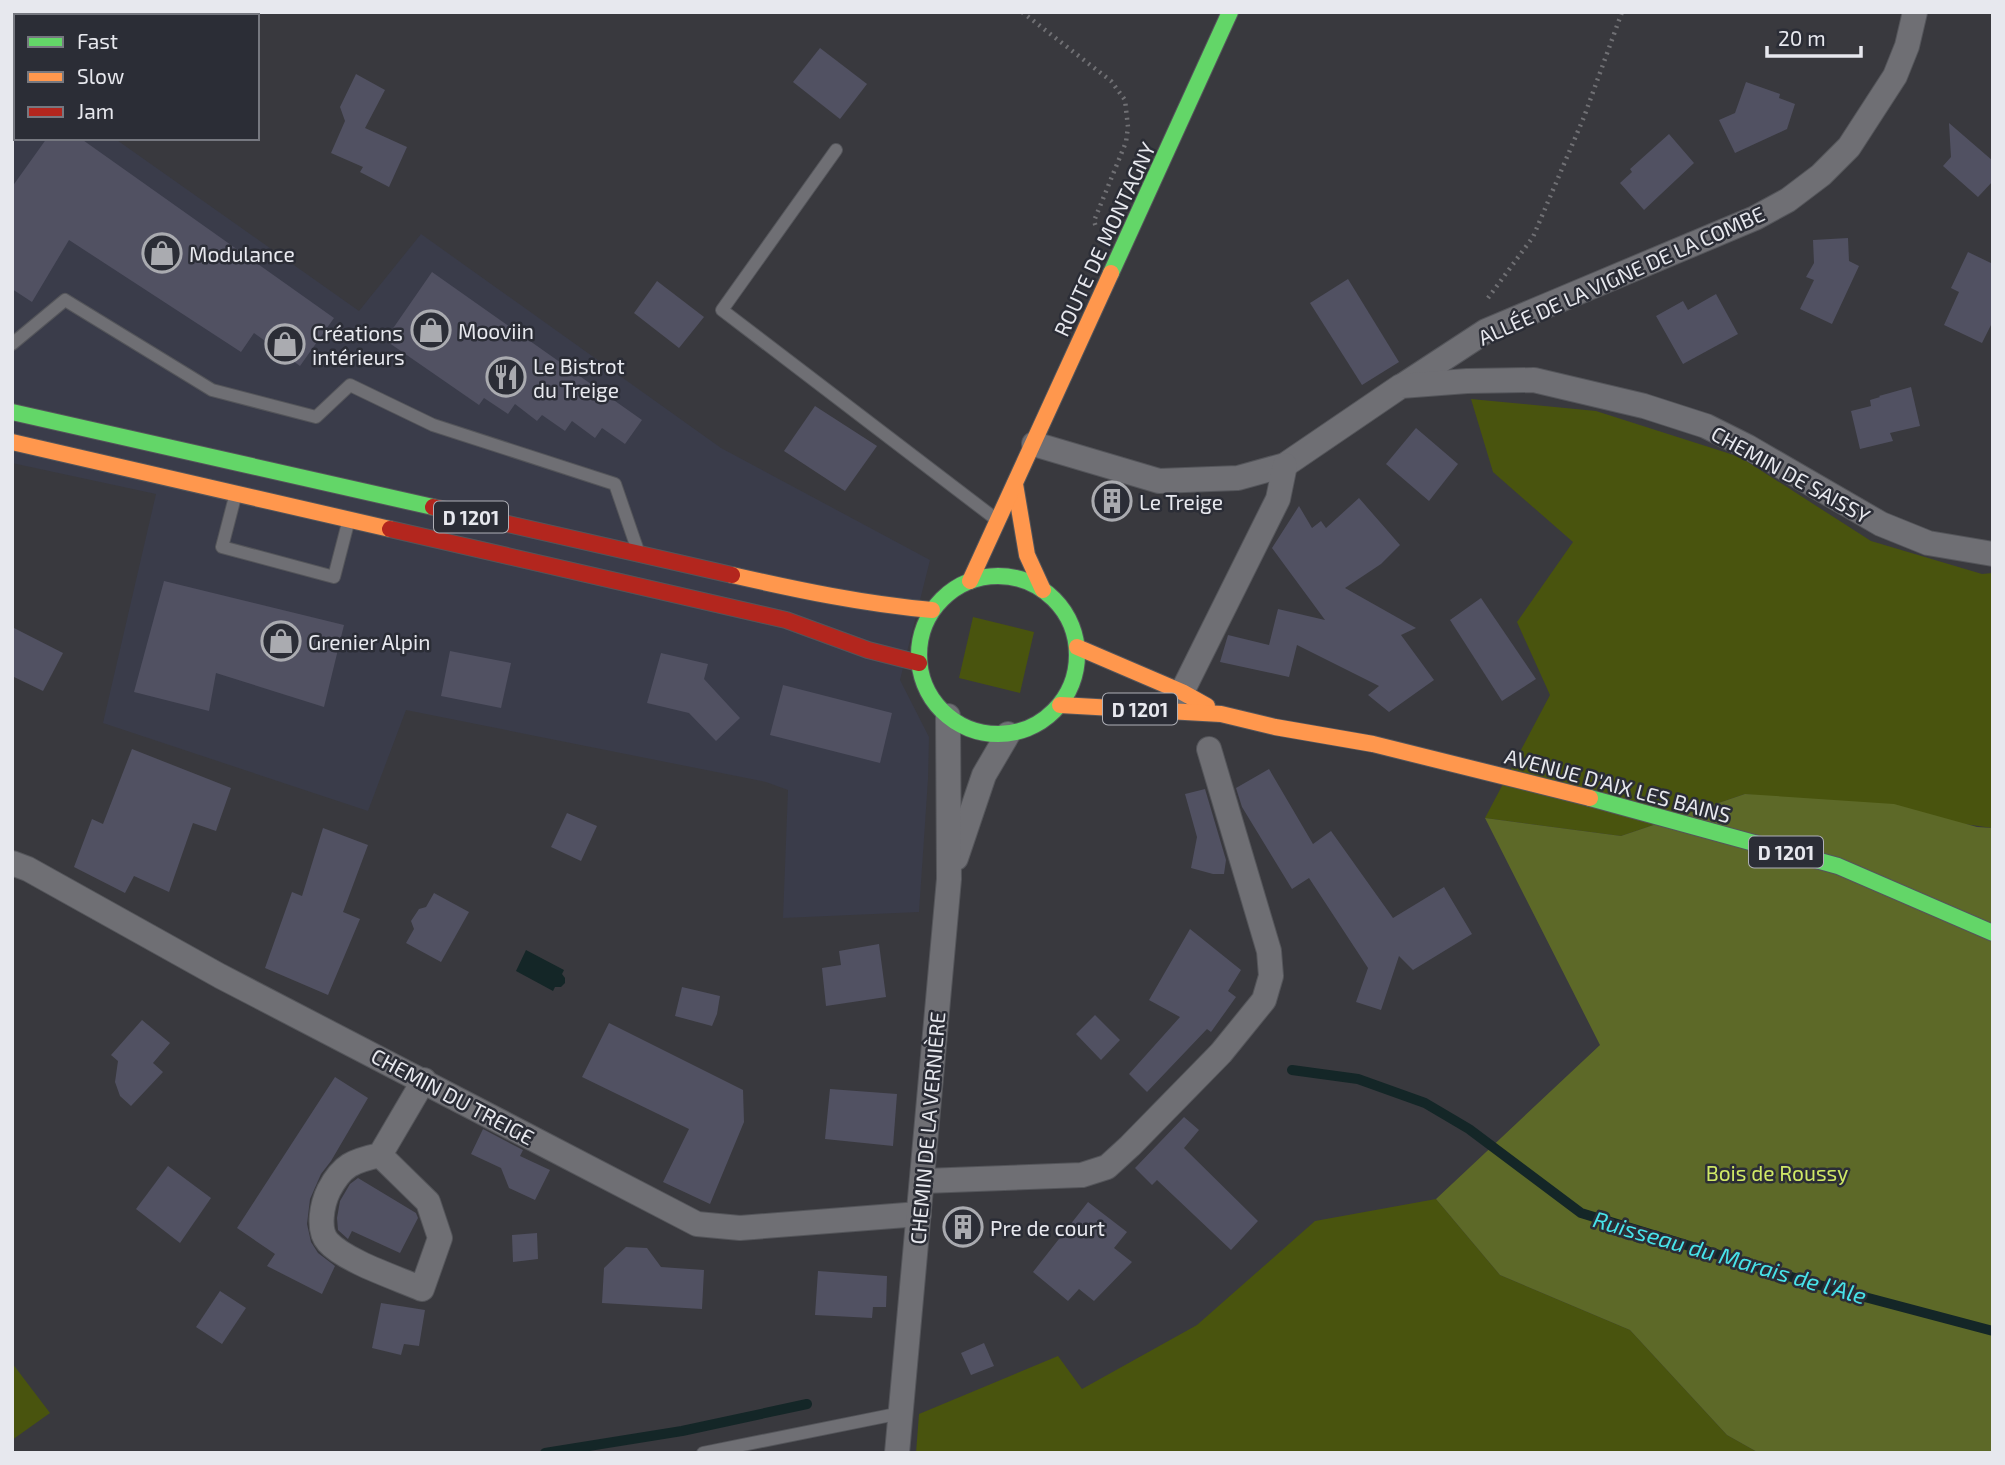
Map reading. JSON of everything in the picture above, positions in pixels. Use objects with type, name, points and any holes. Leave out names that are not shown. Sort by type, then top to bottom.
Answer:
[{"type":"main road","name":"ROUTE DE MONTAGNY","points":[[970,581],[1230,12]]},
{"type":"main road","name":"D 1201","points":[[12,412],[814,594],[879,605],[932,610]]},
{"type":"main road","name":"D 1201","points":[[12,442],[786,621],[868,650],[919,663]]},
{"type":"main road","points":[[1015,484],[1027,555],[1043,590]]},
{"type":"main road","points":[[995,576],[1020,579],[1043,590],[1060,606],[1071,625],[1077,647],[1073,678],[1060,705],[1044,720],[1008,734],[981,733],[958,724],[939,708],[925,687],[919,663],[923,627],[932,610],[949,593],[970,581],[995,576]]},
{"type":"main road","name":"D 1201","points":[[1077,647],[1182,692],[1221,714]]},
{"type":"main road","name":"D 1201","points":[[1060,705],[1221,714]]},
{"type":"main road","name":"AVENUE D'AIX LES BAINS","points":[[1221,714],[1275,727],[1373,744],[1480,770],[1634,808],[1825,862],[1993,933]]},
{"type":"street","name":"ALLÉE DE LA VIGNE DE LA COMBE","points":[[1401,386],[1486,331],[1755,218],[1788,200],[1821,176],[1849,147],[1895,76],[1907,46],[1914,12]]},
{"type":"street","name":"CHEMIN DE SAISSY","points":[[1034,443],[1159,481],[1237,478],[1285,465],[1401,386],[1534,380],[1644,405],[1706,426],[1748,447],[1881,524],[1928,542],[1993,554]]},
{"type":"street","points":[[1182,692],[1278,499],[1285,465]]},
{"type":"street","name":"CHEMIN DE LA VERNIÈRE","points":[[897,1453],[950,879],[948,716]]},
{"type":"street","name":"CHEMIN DE LA VERNIÈRE","points":[[950,879],[984,775],[1008,734]]},
{"type":"street","points":[[924,1181],[1082,1175],[1107,1167],[1221,1054],[1264,1000],[1271,976],[1269,951],[1209,750]]},
{"type":"street","name":"CHEMIN DU TREIGE","points":[[12,863],[28,869],[220,976],[697,1224],[740,1228],[919,1214]]},
{"type":"street","points":[[380,1156],[428,1202],[440,1238],[422,1289],[341,1253],[326,1240],[321,1219],[327,1194],[341,1170],[359,1160],[380,1156],[424,1080]]},
{"type":"lane","points":[[836,149],[722,310],[997,520]]},
{"type":"lane","points":[[12,344],[65,300],[212,390],[316,418],[350,385],[433,425],[615,484],[640,555]]},
{"type":"lane","points":[[236,494],[222,547],[334,577],[349,520]]},
{"type":"lane","points":[[703,1453],[901,1413]]},
{"type":"path","points":[[1022,12],[1111,81],[1125,100],[1128,127],[1126,142],[1094,220],[1101,246],[1116,264]]},
{"type":"path","points":[[1483,304],[1533,237],[1584,117],[1622,12]]},
{"type":"shaded area","points":[[12,66],[14,140],[117,140],[359,311],[421,234],[721,448],[930,560],[900,680],[929,737],[919,912],[783,918],[788,790],[766,782],[406,710],[368,811],[103,723],[156,494],[12,463]]},
{"type":"shaded area","points":[[526,950],[564,970],[562,974],[565,983],[561,987],[555,987],[553,991],[516,971]]},
{"type":"green space","points":[[1471,399],[1596,411],[1740,457],[1871,541],[1982,574],[1993,573],[1993,828],[1745,794],[1621,836],[1485,818],[1550,695],[1517,622],[1573,542],[1493,472]]},
{"type":"green space","points":[[973,617],[1034,632],[1020,693],[959,678]]},
{"type":"green space","name":"Bois de Roussy","points":[[1745,794],[1894,804],[1977,827],[1993,828],[1993,1453],[1759,1453],[1727,1435],[1630,1330],[1500,1275],[1436,1199],[1600,1045],[1485,818],[1621,836]]},
{"type":"green space","points":[[1436,1199],[1500,1275],[1630,1330],[1727,1435],[1759,1453],[916,1453],[919,1414],[1058,1356],[1082,1389],[1197,1325],[1315,1221]]},
{"type":"green space","points":[[12,1363],[50,1413],[12,1440]]},
{"type":"building","points":[[820,48],[867,84],[840,119],[793,82]]},
{"type":"building","points":[[356,74],[385,90],[365,128],[407,147],[389,187],[360,172],[363,167],[331,153],[345,121],[340,107]]},
{"type":"building","points":[[1746,82],[1780,94],[1779,98],[1795,104],[1787,129],[1735,153],[1719,120],[1735,113]]},
{"type":"building","points":[[1949,123],[1993,161],[1993,181],[1978,197],[1943,166],[1951,157]]},
{"type":"building","points":[[1669,134],[1694,163],[1644,210],[1620,183],[1632,172],[1630,169]]},
{"type":"building","points":[[46,140],[83,140],[334,318],[300,366],[254,333],[241,352],[69,240],[32,302],[12,289],[12,187]]},
{"type":"building","points":[[1848,238],[1849,261],[1859,266],[1832,324],[1800,309],[1814,280],[1806,277],[1814,263],[1813,240]]},
{"type":"building","points":[[1968,252],[1993,264],[1993,321],[1982,343],[1944,325],[1959,292],[1951,288]]},
{"type":"building","points":[[432,272],[642,420],[625,444],[602,428],[595,438],[572,421],[565,431],[542,415],[537,421],[515,404],[508,414],[484,398],[479,405],[385,340]]},
{"type":"building","points":[[1348,279],[1399,362],[1362,385],[1310,303]]},
{"type":"building","points":[[657,281],[704,317],[679,348],[634,313]]},
{"type":"building","points":[[1716,294],[1738,334],[1683,364],[1656,316],[1683,301],[1688,310]]},
{"type":"building","points":[[1911,387],[1920,426],[1890,433],[1893,441],[1860,449],[1851,411],[1871,406],[1870,400],[1879,396]]},
{"type":"building","points":[[815,406],[877,446],[845,491],[784,451]]},
{"type":"building","points":[[1416,428],[1458,464],[1429,501],[1386,464]]},
{"type":"building","points":[[1359,498],[1400,545],[1381,564],[1345,588],[1416,628],[1401,635],[1434,680],[1389,712],[1368,695],[1379,686],[1297,645],[1289,677],[1220,662],[1228,635],[1269,645],[1278,609],[1325,620],[1272,548],[1299,506],[1312,528],[1321,521],[1326,528]]},
{"type":"building","points":[[164,581],[344,625],[324,707],[216,673],[209,711],[134,692]]},
{"type":"building","points":[[1481,598],[1536,679],[1502,701],[1450,620]]},
{"type":"building","points":[[12,627],[63,653],[43,691],[12,676]]},
{"type":"building","points":[[450,651],[511,663],[501,708],[441,696]]},
{"type":"building","points":[[661,653],[708,664],[704,679],[740,718],[716,741],[689,713],[647,703]]},
{"type":"building","points":[[783,685],[892,713],[880,763],[770,735]]},
{"type":"building","points":[[132,749],[231,788],[216,831],[193,823],[169,892],[134,876],[125,893],[74,867],[92,819],[103,824]]},
{"type":"building","points":[[1269,769],[1313,844],[1331,831],[1393,918],[1444,887],[1472,934],[1413,970],[1399,956],[1381,1010],[1356,1002],[1368,968],[1309,878],[1292,889],[1242,807],[1236,788]]},
{"type":"building","points":[[1205,789],[1226,860],[1224,874],[1191,868],[1197,837],[1185,794]]},
{"type":"building","points":[[567,813],[597,826],[581,861],[551,847]]},
{"type":"building","points":[[323,828],[368,845],[343,912],[360,919],[328,995],[265,968],[292,892],[302,896]]},
{"type":"building","points":[[434,893],[469,912],[441,962],[406,943],[414,929],[411,921],[419,909],[426,907]]},
{"type":"building","points":[[1190,929],[1241,970],[1228,991],[1236,997],[1211,1032],[1207,1029],[1147,1092],[1129,1074],[1180,1017],[1149,1000]]},
{"type":"building","points":[[879,944],[886,997],[826,1006],[822,968],[841,965],[839,951]]},
{"type":"building","points":[[682,987],[720,996],[712,1026],[675,1016]]},
{"type":"building","points":[[1095,1015],[1120,1040],[1101,1060],[1076,1034]]},
{"type":"building","points":[[142,1020],[170,1043],[153,1063],[163,1072],[131,1106],[120,1096],[115,1082],[118,1061],[111,1055]]},
{"type":"building","points":[[609,1023],[743,1090],[744,1122],[710,1204],[663,1182],[689,1129],[582,1077]]},
{"type":"building","points":[[335,1077],[368,1098],[321,1174],[310,1199],[307,1224],[311,1242],[318,1253],[335,1266],[322,1294],[267,1266],[275,1254],[237,1228]]},
{"type":"building","points":[[830,1089],[897,1094],[893,1146],[825,1139]]},
{"type":"building","points":[[1184,1117],[1199,1130],[1184,1148],[1258,1221],[1231,1250],[1157,1180],[1152,1185],[1135,1168]]},
{"type":"building","points":[[483,1129],[523,1150],[520,1156],[550,1170],[535,1200],[509,1188],[501,1168],[471,1154]]},
{"type":"building","points":[[168,1166],[211,1198],[180,1243],[136,1209]]},
{"type":"building","points":[[358,1178],[416,1213],[418,1218],[400,1253],[352,1231],[348,1239],[338,1230],[340,1201],[350,1184]]},
{"type":"building","points":[[1088,1202],[1127,1232],[1114,1248],[1132,1262],[1094,1301],[1079,1289],[1068,1301],[1033,1272]]},
{"type":"building","points":[[537,1233],[538,1259],[513,1262],[512,1235]]},
{"type":"building","points":[[626,1247],[647,1248],[661,1267],[704,1270],[702,1309],[602,1303],[604,1268]]},
{"type":"building","points":[[818,1271],[887,1276],[886,1307],[873,1307],[872,1318],[815,1315]]},
{"type":"building","points":[[220,1291],[246,1308],[222,1344],[196,1327]]},
{"type":"building","points":[[381,1303],[425,1310],[419,1346],[404,1344],[401,1355],[372,1348]]},
{"type":"building","points":[[984,1343],[994,1366],[971,1375],[961,1353]]},
{"type":"waterway","name":"Ruisseau du Marais de l'Ale","points":[[1292,1070],[1358,1079],[1425,1103],[1469,1129],[1581,1213],[1808,1282],[1993,1331]]},
{"type":"waterway","points":[[545,1453],[682,1431],[807,1404]]},
{"type":"traffic: fast","points":[[1111,273],[1230,12]]},
{"type":"traffic: fast","points":[[12,412],[433,507]]},
{"type":"traffic: fast","points":[[998,576],[1028,582],[1054,599],[1071,625],[1077,655],[1071,685],[1054,711],[1028,728],[998,734],[968,728],[942,711],[925,685],[919,655],[925,625],[942,599],[968,582],[998,576]]},
{"type":"traffic: fast","points":[[1590,798],[1838,866],[1993,933]]},
{"type":"traffic: slow","points":[[970,581],[1111,273]]},
{"type":"traffic: slow","points":[[12,442],[390,529]]},
{"type":"traffic: slow","points":[[1015,484],[1027,555],[1043,590]]},
{"type":"traffic: slow","points":[[732,575],[831,596],[932,610]]},
{"type":"traffic: slow","points":[[1077,647],[1182,692],[1207,706]]},
{"type":"traffic: slow","points":[[1060,705],[1221,714],[1275,727],[1373,744],[1590,798]]},
{"type":"traffic: jam","points":[[433,507],[732,575]]},
{"type":"traffic: jam","points":[[390,529],[786,620],[868,650],[919,663]]},
{"type":"place","name":"Modulance","points":[[162,253]]},
{"type":"place","name":"Mooviin","points":[[431,330]]},
{"type":"place","name":"Créations intérieurs","points":[[285,344]]},
{"type":"place","name":"Le Bistrot du Treige","points":[[506,377]]},
{"type":"place","name":"Le Treige","points":[[1112,501]]},
{"type":"place","name":"Grenier Alpin","points":[[281,641]]},
{"type":"place","name":"Pre de court","points":[[963,1227]]}]
